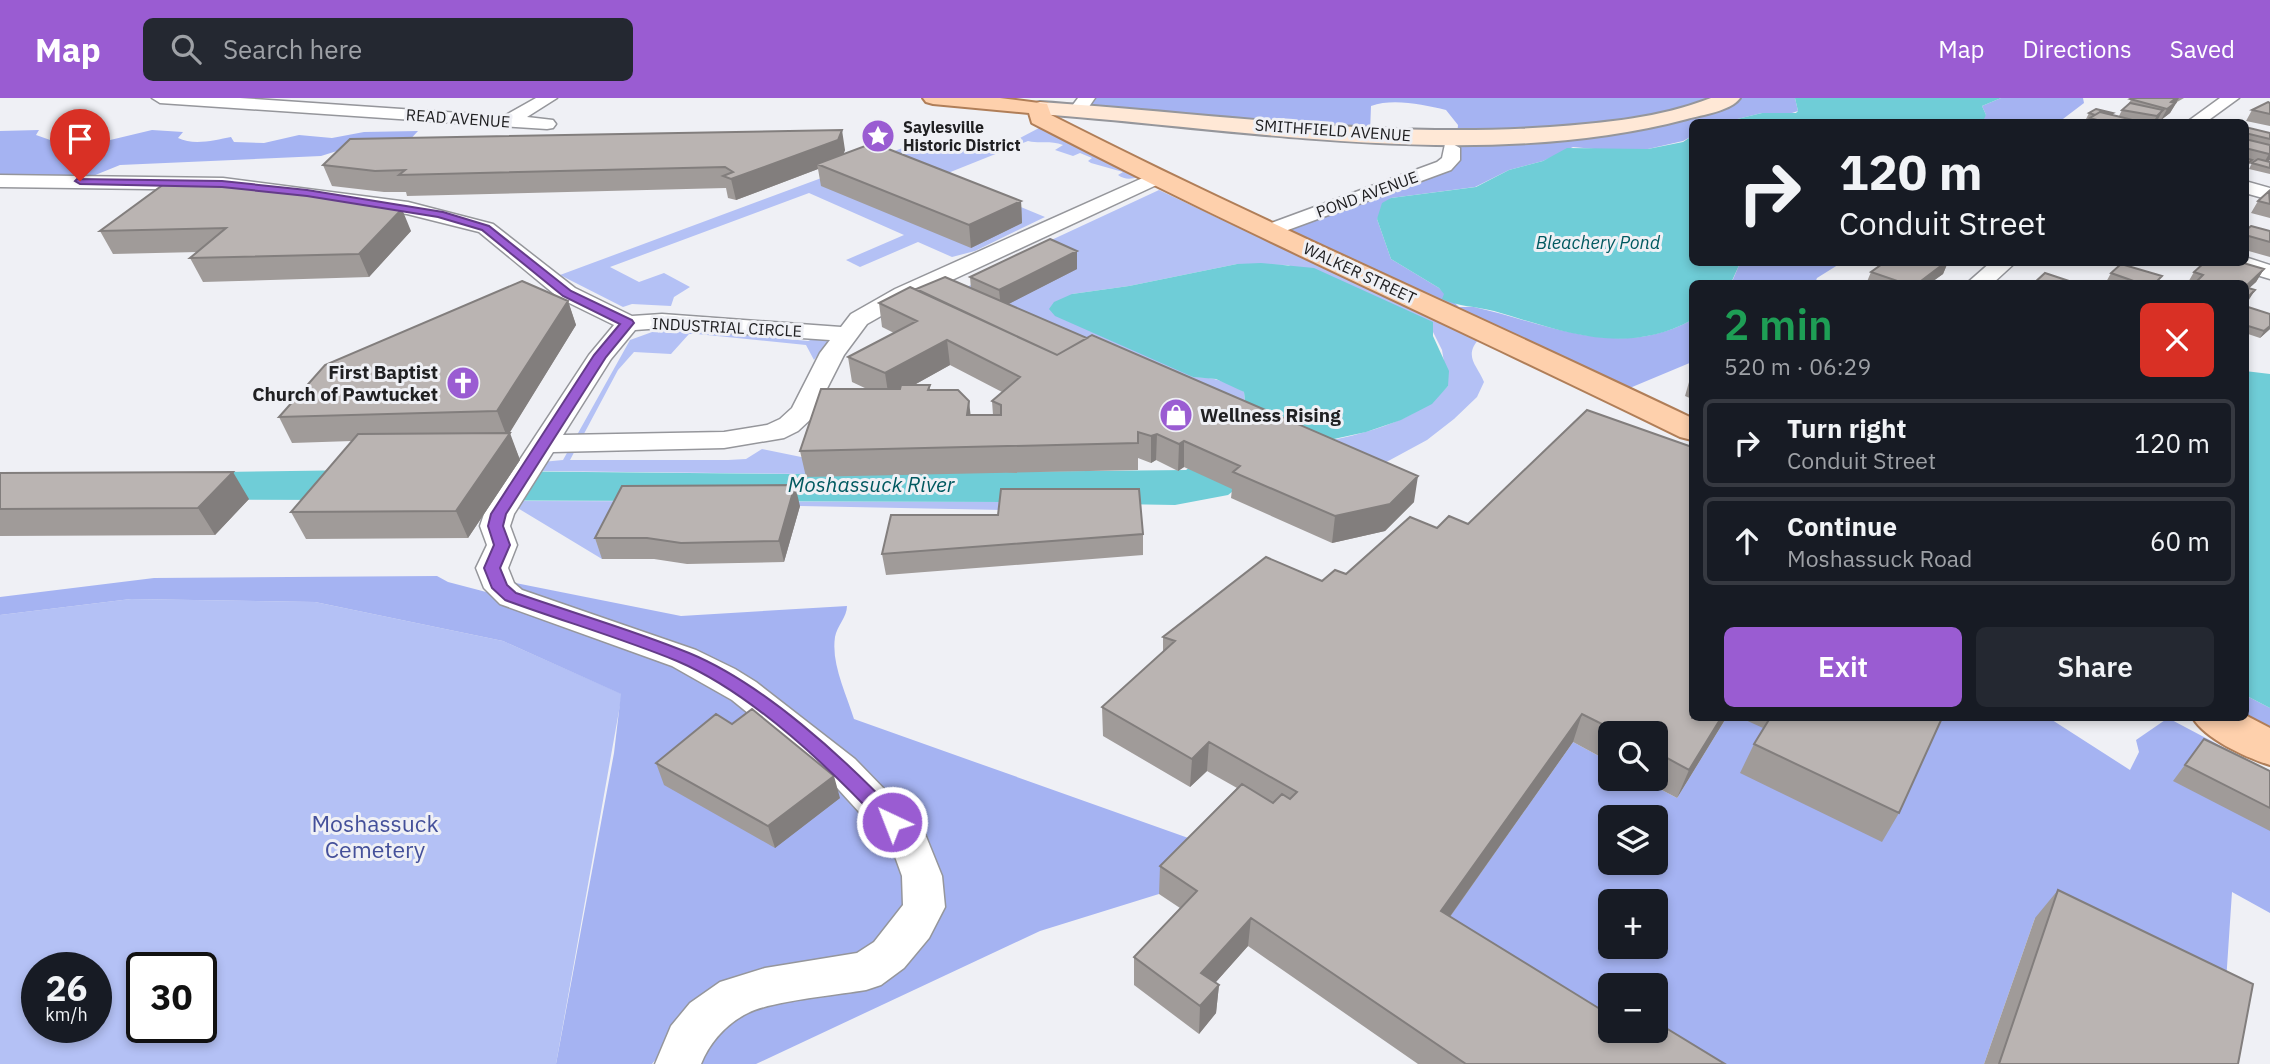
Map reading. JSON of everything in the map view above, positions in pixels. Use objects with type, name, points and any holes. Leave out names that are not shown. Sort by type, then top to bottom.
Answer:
[{"type":"main road","name":"SMITHFIELD AVENUE","points":[[933,98],[1040,107],[1083,104],[1409,136],[1489,137],[1616,127],[1698,110],[1730,98]]},
{"type":"main road","name":"WALKER STREET","points":[[1040,107],[1040,118],[1156,178],[1689,429]]},
{"type":"main road","points":[[2220,721],[2270,748]]},
{"type":"street","name":"READ AVENUE","points":[[160,98],[316,106],[547,124]]},
{"type":"street","points":[[316,106],[333,98]]},
{"type":"street","points":[[507,121],[548,98]]},
{"type":"street","points":[[2206,119],[2231,98]]},
{"type":"street","name":"POND AVENUE","points":[[1270,230],[1444,166],[1451,160],[1451,148]]},
{"type":"street","points":[[544,444],[724,440],[774,432],[789,425],[803,411],[844,334],[875,308],[1156,178]]},
{"type":"street","name":"INDUSTRIAL CIRCLE","points":[[0,181],[222,184],[307,193],[440,214],[486,228],[567,293],[628,323],[699,323],[844,334]]},
{"type":"street","points":[[2249,188],[2270,194]]},
{"type":"street","points":[[2249,265],[2270,272]]},
{"type":"street","points":[[1982,280],[2000,266]]},
{"type":"street","points":[[628,323],[601,355],[516,485],[495,526],[502,545],[492,568],[500,588],[510,597],[684,658],[744,691],[842,769],[909,840],[922,876],[924,906],[914,925],[889,955],[866,971],[765,988],[736,996],[706,1017],[687,1041],[678,1064]]},
{"type":"green space","points":[[1039,128],[1139,177],[1123,178],[1118,175],[1123,172],[1091,163],[1088,161],[1092,158],[1080,153],[1073,156],[1055,150],[1063,145],[1028,141],[943,175],[1045,217],[975,251],[952,257],[918,242],[860,267],[846,260],[904,235],[809,193],[610,267],[639,282],[664,273],[690,287],[674,297],[671,306],[632,304],[623,307],[560,275],[916,143],[979,150],[1018,139]]},
{"type":"green space","points":[[1159,190],[1311,262],[1447,322],[1478,340],[1472,356],[1484,382],[1477,397],[1427,440],[1379,466],[1288,449],[1374,430],[1395,422],[1432,401],[1448,386],[1442,350],[1431,328],[1288,265],[1237,264],[1129,286],[1072,294],[1193,377],[1220,380],[1238,388],[1244,392],[1245,401],[947,296],[1039,254],[1032,249]]},
{"type":"green space","points":[[666,327],[808,341],[839,328],[814,360],[806,345],[697,334],[689,334],[671,354],[634,352],[618,370],[570,460],[746,459],[762,449],[811,459],[807,474],[536,471],[542,462],[563,460],[630,340]]},
{"type":"green space","points":[[506,501],[1006,502],[1003,510],[800,506],[602,559]]},
{"type":"green space","name":"Moshassuck Cemetery","points":[[131,599],[315,602],[503,641],[622,694],[556,1064],[0,1064],[0,615]]},
{"type":"shaded area","points":[[1086,98],[1795,98],[1798,111],[1789,114],[1762,113],[1737,119],[1689,119],[1689,138],[1648,149],[1615,151],[1573,147],[1543,161],[1509,170],[1475,187],[1391,198],[1377,219],[1391,259],[1439,288],[1459,307],[1474,307],[1556,329],[1610,338],[1664,332],[1689,321],[1689,363],[1613,395],[1272,233],[1446,164],[1453,154],[1444,140],[1457,136],[1458,125],[1446,110],[1399,102],[1371,106],[1370,132],[1085,111]]},
{"type":"shaded area","points":[[2001,98],[2083,98],[2084,103],[2063,119],[1981,119],[1986,115],[1982,106]]},
{"type":"shaded area","points":[[39,130],[36,135],[53,141],[106,141],[152,130],[183,132],[178,138],[191,142],[231,137],[234,142],[264,143],[299,135],[332,138],[364,132],[418,131],[405,145],[353,146],[321,156],[120,165],[83,180],[0,181],[0,131]]},
{"type":"shaded area","points":[[1739,266],[1836,266],[1816,280],[1733,280]]},
{"type":"shaded area","points":[[437,576],[448,582],[524,602],[496,579],[681,616],[847,606],[836,633],[834,647],[837,668],[854,719],[1208,845],[1159,894],[1040,931],[756,1064],[678,1064],[704,1002],[652,1064],[556,1064],[614,753],[621,694],[503,641],[315,602],[131,599],[0,615],[0,597],[154,578]]},
{"type":"shaded area","points":[[2249,697],[2270,708],[2270,756],[2206,721],[2249,721]]},
{"type":"shaded area","points":[[1724,721],[2054,721],[2130,770],[2139,752],[2136,740],[2164,721],[2174,721],[2270,772],[2270,913],[2232,892],[2224,1012],[2035,918],[1984,1064],[1665,1064],[1659,1043],[1668,1043],[1668,973],[1598,973],[1598,1024],[1434,939],[1573,742],[1598,756],[1598,791],[1664,791],[1677,798]]},
{"type":"water","points":[[1795,98],[2001,98],[1982,106],[1986,115],[1984,119],[1737,119],[1762,113],[1798,111]]},
{"type":"water","name":"Bleachery Pond","points":[[1689,138],[1689,266],[1739,266],[1732,280],[1689,280],[1689,321],[1667,331],[1642,337],[1593,337],[1448,302],[1442,299],[1444,294],[1439,288],[1391,259],[1377,219],[1382,203],[1391,198],[1476,187],[1509,170],[1543,161],[1567,148],[1648,149],[1683,142]]},
{"type":"water","name":"Moshassuck River","points":[[1261,263],[1314,268],[1433,322],[1433,336],[1449,371],[1448,386],[1432,404],[1401,420],[1366,432],[1288,449],[1228,495],[1175,505],[1006,502],[0,499],[0,475],[366,470],[789,474],[1186,470],[1239,431],[1245,401],[1244,392],[1216,379],[1193,377],[1055,316],[1049,309],[1054,302],[1072,294],[1129,286],[1237,264]]},
{"type":"water","points":[[2249,371],[2270,374],[2270,708],[2249,697]]},
{"type":"building","points":[[2176,98],[2171,102],[2175,103],[2167,109],[2130,99]]},
{"type":"building","points":[[2268,102],[2270,114],[2252,110]]},
{"type":"building","points":[[2130,103],[2163,110],[2157,116],[2122,110]]},
{"type":"building","points":[[2096,109],[2113,113],[2089,113]]},
{"type":"building","points":[[2100,112],[2129,119],[2094,119],[2090,118]]},
{"type":"building","points":[[2249,128],[2270,133],[2270,139],[2249,134]]},
{"type":"building","points":[[842,130],[838,140],[731,179],[723,176],[733,172],[725,167],[399,175],[405,170],[375,171],[323,165],[350,139]]},
{"type":"building","points":[[2249,140],[2270,145],[2270,154],[2249,149]]},
{"type":"building","points":[[873,143],[1021,201],[969,225],[817,164]]},
{"type":"building","points":[[2258,159],[2270,162],[2270,168],[2252,163]]},
{"type":"building","points":[[225,183],[402,209],[359,254],[190,258],[226,228],[100,231],[164,184]]},
{"type":"building","points":[[2269,191],[2270,204],[2258,201]]},
{"type":"building","points":[[2249,228],[2270,231],[2270,242],[2249,236]]},
{"type":"building","points":[[1050,239],[1077,251],[999,290],[970,277]]},
{"type":"building","points":[[2249,265],[2264,269],[2249,283],[2249,280],[2198,280],[2203,275],[2194,272],[2201,266]]},
{"type":"building","points":[[1879,266],[1941,266],[1922,280],[1894,280],[1871,272]]},
{"type":"building","points":[[2119,266],[2128,266],[2162,276],[2158,280],[2131,280],[2111,273]]},
{"type":"building","points":[[2045,273],[2066,280],[2037,280]]},
{"type":"building","points":[[945,277],[1087,338],[1057,355],[916,289]]},
{"type":"building","points":[[522,281],[568,301],[497,411],[279,417],[325,365]]},
{"type":"building","points":[[910,287],[1057,355],[1092,335],[1418,476],[1390,504],[1335,516],[1233,472],[1240,466],[1184,441],[1179,444],[1157,434],[1151,436],[1138,432],[1138,443],[800,451],[821,389],[900,389],[901,385],[930,385],[928,390],[958,390],[969,401],[967,415],[1001,415],[1001,405],[992,401],[1020,377],[947,340],[885,373],[848,357],[917,321],[879,303]]},
{"type":"building","points":[[2249,307],[2270,314],[2270,326],[2264,331],[2249,326]]},
{"type":"building","points":[[1587,410],[1689,446],[1689,721],[1719,721],[1689,770],[1668,759],[1668,721],[1598,722],[1582,714],[1441,911],[1598,1008],[1598,1043],[1668,1043],[1668,1029],[1725,1064],[1466,1064],[1251,918],[1201,973],[1219,985],[1200,1006],[1134,957],[1197,891],[1160,866],[1242,784],[1273,803],[1282,794],[1290,799],[1297,792],[1209,742],[1192,759],[1102,707],[1175,641],[1163,637],[1266,557],[1322,581],[1335,570],[1346,574],[1410,517],[1437,528],[1449,516],[1468,524]]},
{"type":"building","points":[[510,433],[456,511],[291,512],[358,434]]},
{"type":"building","points":[[233,472],[198,508],[0,509],[0,473]]},
{"type":"building","points":[[795,485],[779,541],[681,543],[647,538],[595,538],[622,486]]},
{"type":"building","points":[[1001,489],[1139,489],[1143,534],[882,554],[891,515],[998,515]]},
{"type":"building","points":[[752,709],[834,776],[768,826],[656,763],[716,714],[732,724]]},
{"type":"building","points":[[1768,721],[1941,721],[1899,813],[1754,744]]},
{"type":"building","points":[[2204,739],[2270,771],[2270,808],[2185,765]]},
{"type":"building","points":[[2058,890],[2253,984],[2238,1064],[1999,1064]]},
{"type":"place","name":"Saylesville Historic District","points":[[878,136]]},
{"type":"place","name":"First Baptist Church of Pawtucket","points":[[463,383]]},
{"type":"place","name":"Wellness Rising","points":[[1176,415]]},
{"type":"route","points":[[80,181],[222,184],[307,193],[440,214],[486,228],[567,293],[628,323],[601,355],[499,514],[495,526],[502,545],[492,572],[500,588],[510,597],[684,658],[723,678],[744,691],[842,769],[892,822]]}]
